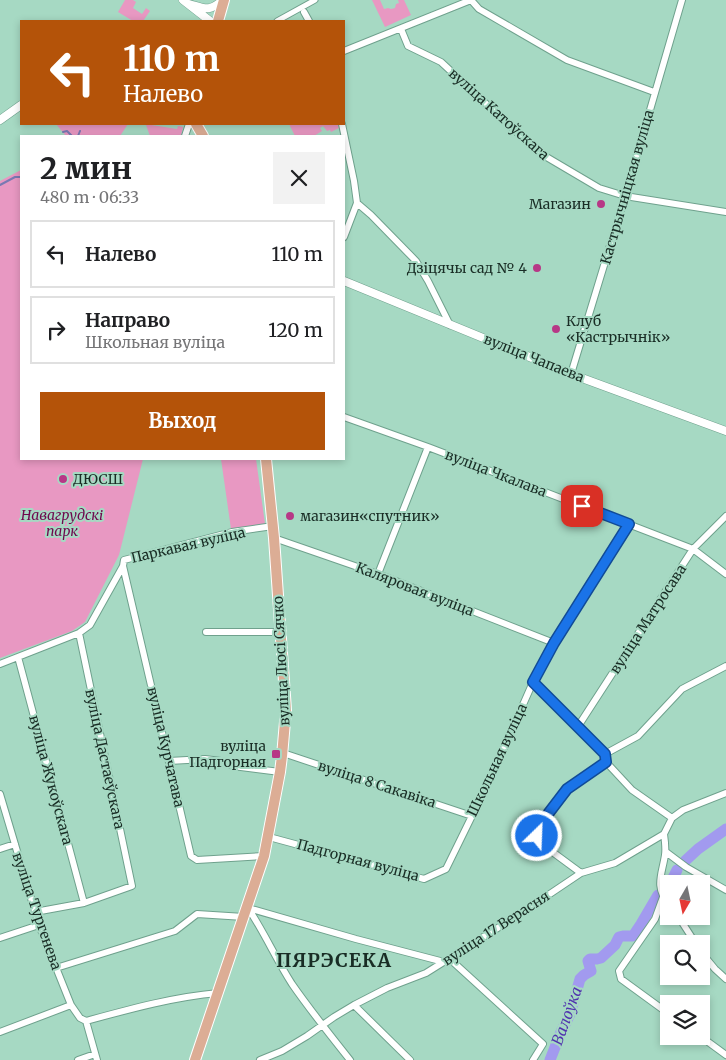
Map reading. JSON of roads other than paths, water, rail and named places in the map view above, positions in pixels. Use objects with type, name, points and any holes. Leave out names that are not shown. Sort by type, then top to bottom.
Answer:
[{"type":"main road","points":[[218,20],[223,0]]},
{"type":"main road","name":"вуліца Люсі Сячко","points":[[195,1060],[264,856],[283,753],[286,710],[274,538],[266,460]]},
{"type":"street","points":[[186,2],[212,8],[223,0]]},
{"type":"street","points":[[279,20],[315,0]]},
{"type":"street","points":[[345,51],[471,0],[479,9],[567,60],[654,92]]},
{"type":"street","name":"Кастрычніцкая вуліца","points":[[571,374],[682,0]]},
{"type":"street","points":[[186,2],[209,20]]},
{"type":"street","points":[[304,12],[308,20]]},
{"type":"street","name":"вуліца Катоўскага","points":[[401,29],[408,46],[441,62],[538,152],[551,161],[599,188],[625,196],[726,212]]},
{"type":"street","points":[[0,120],[20,106]]},
{"type":"street","points":[[345,138],[357,203],[345,234]]},
{"type":"street","points":[[357,203],[416,261],[450,325]]},
{"type":"street","name":"вуліца Чапаева","points":[[345,281],[571,374],[726,431]]},
{"type":"street","name":"вуліца Чкалава","points":[[345,417],[428,447],[693,549],[726,574]]},
{"type":"street","points":[[378,574],[428,447]]},
{"type":"street","name":"вуліца Матросава","points":[[577,728],[693,549],[726,516]]},
{"type":"street","name":"Школьная вуліца","points":[[446,869],[493,773],[533,682],[554,643],[629,524]]},
{"type":"street","name":"Паркавая вуліца","points":[[0,664],[79,633],[90,625],[123,566],[124,560],[232,532],[273,526]]},
{"type":"street","name":"Каляровая вуліца","points":[[274,538],[378,574],[554,643]]},
{"type":"street","name":"вуліца Курчатава","points":[[123,566],[191,856],[197,860],[264,856]]},
{"type":"street","points":[[206,632],[280,632]]},
{"type":"street","name":"вуліца Дастаеўскага","points":[[79,633],[132,886],[84,903]]},
{"type":"street","name":"вуліца Жукоўскага","points":[[18,658],[84,903]]},
{"type":"street","points":[[605,754],[638,736],[682,689],[726,666]]},
{"type":"street","points":[[533,682],[605,754],[606,762],[632,790],[672,818]]},
{"type":"street","name":"вуліца 8 Сакавіка","points":[[283,753],[472,816]]},
{"type":"street","points":[[169,761],[204,759],[221,761],[234,766],[280,772]]},
{"type":"street","points":[[581,873],[543,845],[537,836],[538,827],[567,789],[606,762]]},
{"type":"street","points":[[661,875],[666,852],[664,834],[672,818],[683,810],[726,793]]},
{"type":"street","name":"вуліца Тургенева","points":[[0,794],[39,925],[71,1005],[80,1018],[86,1021]]},
{"type":"street","name":"вуліца 17 Верасня","points":[[260,1060],[282,1051],[354,1005],[444,962],[581,873],[615,863],[664,834]]},
{"type":"street","name":"Падгорная вуліца","points":[[269,837],[424,879],[446,869]]},
{"type":"street","points":[[0,849],[15,844]]},
{"type":"street","points":[[666,852],[686,867],[726,890]]},
{"type":"street","points":[[35,912],[84,903]]},
{"type":"street","points":[[660,905],[655,919],[619,971],[621,979],[660,1007]]},
{"type":"street","points":[[246,913],[260,926],[291,982],[350,1060]]},
{"type":"street","points":[[56,968],[175,931],[197,914],[246,913],[444,962],[452,961],[543,1044],[533,1060]]},
{"type":"street","points":[[0,938],[39,925]]},
{"type":"street","points":[[710,963],[726,979]]},
{"type":"street","points":[[78,1060],[96,1057],[86,1021],[164,1001],[218,993]]},
{"type":"street","points":[[0,1032],[71,1005]]},
{"type":"street","points":[[354,1005],[410,1060]]},
{"type":"street","points":[[710,1043],[726,1055]]},
{"type":"waterway","points":[[63,132],[67,131],[71,135]]},
{"type":"waterway","points":[[78,135],[80,131]]},
{"type":"waterway","points":[[0,185],[15,177],[20,177]]},
{"type":"waterway","name":"Валоўка","points":[[685,861],[726,829]]},
{"type":"waterway","name":"Валоўка","points":[[674,875],[677,870]]},
{"type":"waterway","name":"Валоўка","points":[[550,1060],[570,1014],[580,979],[591,971],[588,961],[601,958],[615,945],[619,937],[633,936],[658,895]]},
{"type":"place","name":"Магазин","points":[[601,204]]},
{"type":"place","name":"Дзіцячы сад № 4","points":[[537,268]]},
{"type":"place","name":"Клуб «Кастрычнік»","points":[[556,329]]},
{"type":"place","name":"ДЮСШ","points":[[63,479]]},
{"type":"place","name":"магазин«спутник»","points":[[290,516]]},
{"type":"place","name":"вуліца Падгорная","points":[[276,754]]},
{"type":"district","name":"ПЯРЭСЕКА","points":[[334,960]]},
{"type":"park label","name":"Навагрудскі парк","points":[[62,524]]}]
